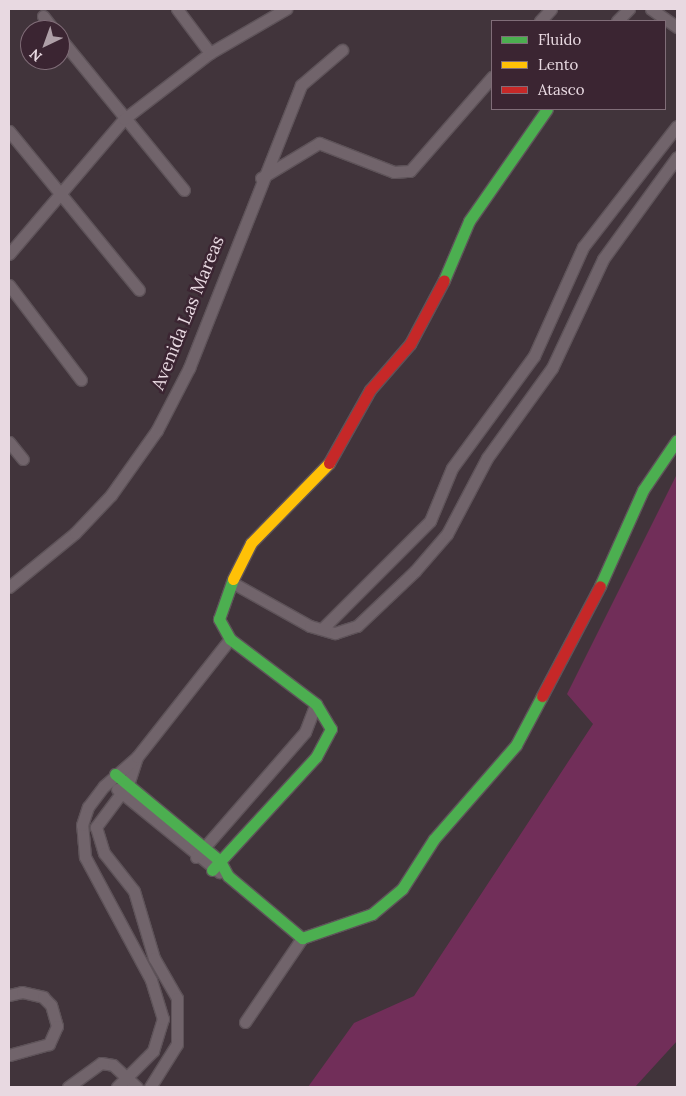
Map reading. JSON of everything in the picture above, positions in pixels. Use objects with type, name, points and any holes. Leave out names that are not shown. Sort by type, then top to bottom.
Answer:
[{"type":"street","points":[[177,9],[210,53]]},
{"type":"street","points":[[9,254],[124,119],[210,53],[286,9]]},
{"type":"street","points":[[541,20],[551,9]]},
{"type":"street","points":[[618,20],[629,9]]},
{"type":"street","points":[[651,9],[677,27]]},
{"type":"street","points":[[43,16],[46,20]]},
{"type":"street","name":"Avenida Las Mareas","points":[[9,587],[75,533],[111,495],[157,430],[189,368],[261,178],[301,85],[342,50]]},
{"type":"street","points":[[70,51],[184,190]]},
{"type":"street","points":[[261,178],[318,143],[394,172],[410,171],[491,78]]},
{"type":"street","points":[[212,870],[328,740],[331,729],[316,704],[230,639],[221,628],[219,609],[251,543],[336,455],[370,390],[410,344],[432,309],[469,221],[547,110]]},
{"type":"street","points":[[322,630],[430,521],[452,468],[534,356],[583,247],[677,126]]},
{"type":"street","points":[[9,131],[58,195],[139,290]]},
{"type":"street","points":[[233,583],[322,630],[334,633],[357,626],[436,548],[488,458],[552,368],[603,259],[677,157]]},
{"type":"street","points":[[9,285],[80,380]]},
{"type":"street","points":[[534,356],[552,368]]},
{"type":"street","points":[[245,1022],[302,938],[334,930],[389,903],[434,839],[501,766],[602,583],[643,490],[677,440]]},
{"type":"street","points":[[9,442],[23,459]]},
{"type":"street","points":[[117,1087],[153,1051],[162,1019],[151,980],[81,840],[88,807],[111,778],[137,757],[230,639]]},
{"type":"street","points":[[196,857],[305,732],[316,704]]},
{"type":"street","points":[[137,757],[125,788],[101,815],[97,840],[134,891],[154,958],[177,998],[179,1021],[169,1061],[150,1087]]},
{"type":"street","points":[[111,778],[205,848],[220,861],[228,876]]},
{"type":"street","points":[[125,788],[196,857],[212,870],[228,876],[302,938]]},
{"type":"street","points":[[9,995],[22,992],[42,997],[51,1005],[57,1026],[49,1044],[9,1055]]},
{"type":"street","points":[[68,1087],[102,1063],[113,1065],[137,1087]]},
{"type":"shaded area","points":[[677,474],[677,1041],[635,1087],[308,1087],[354,1023],[414,996],[593,724],[567,694]]},
{"type":"traffic: fast","points":[[444,280],[469,221],[546,110]]},
{"type":"traffic: fast","points":[[600,586],[643,490],[677,440]]},
{"type":"traffic: fast","points":[[212,870],[316,757],[331,729],[316,704],[230,639],[219,619],[233,579]]},
{"type":"traffic: fast","points":[[115,774],[220,861],[228,876],[302,938],[372,914],[402,889],[434,839],[516,745],[542,696]]},
{"type":"traffic: slow","points":[[233,579],[251,543],[329,463]]},
{"type":"traffic: jam","points":[[329,463],[370,390],[410,344],[444,280]]},
{"type":"traffic: jam","points":[[542,696],[600,586]]}]
